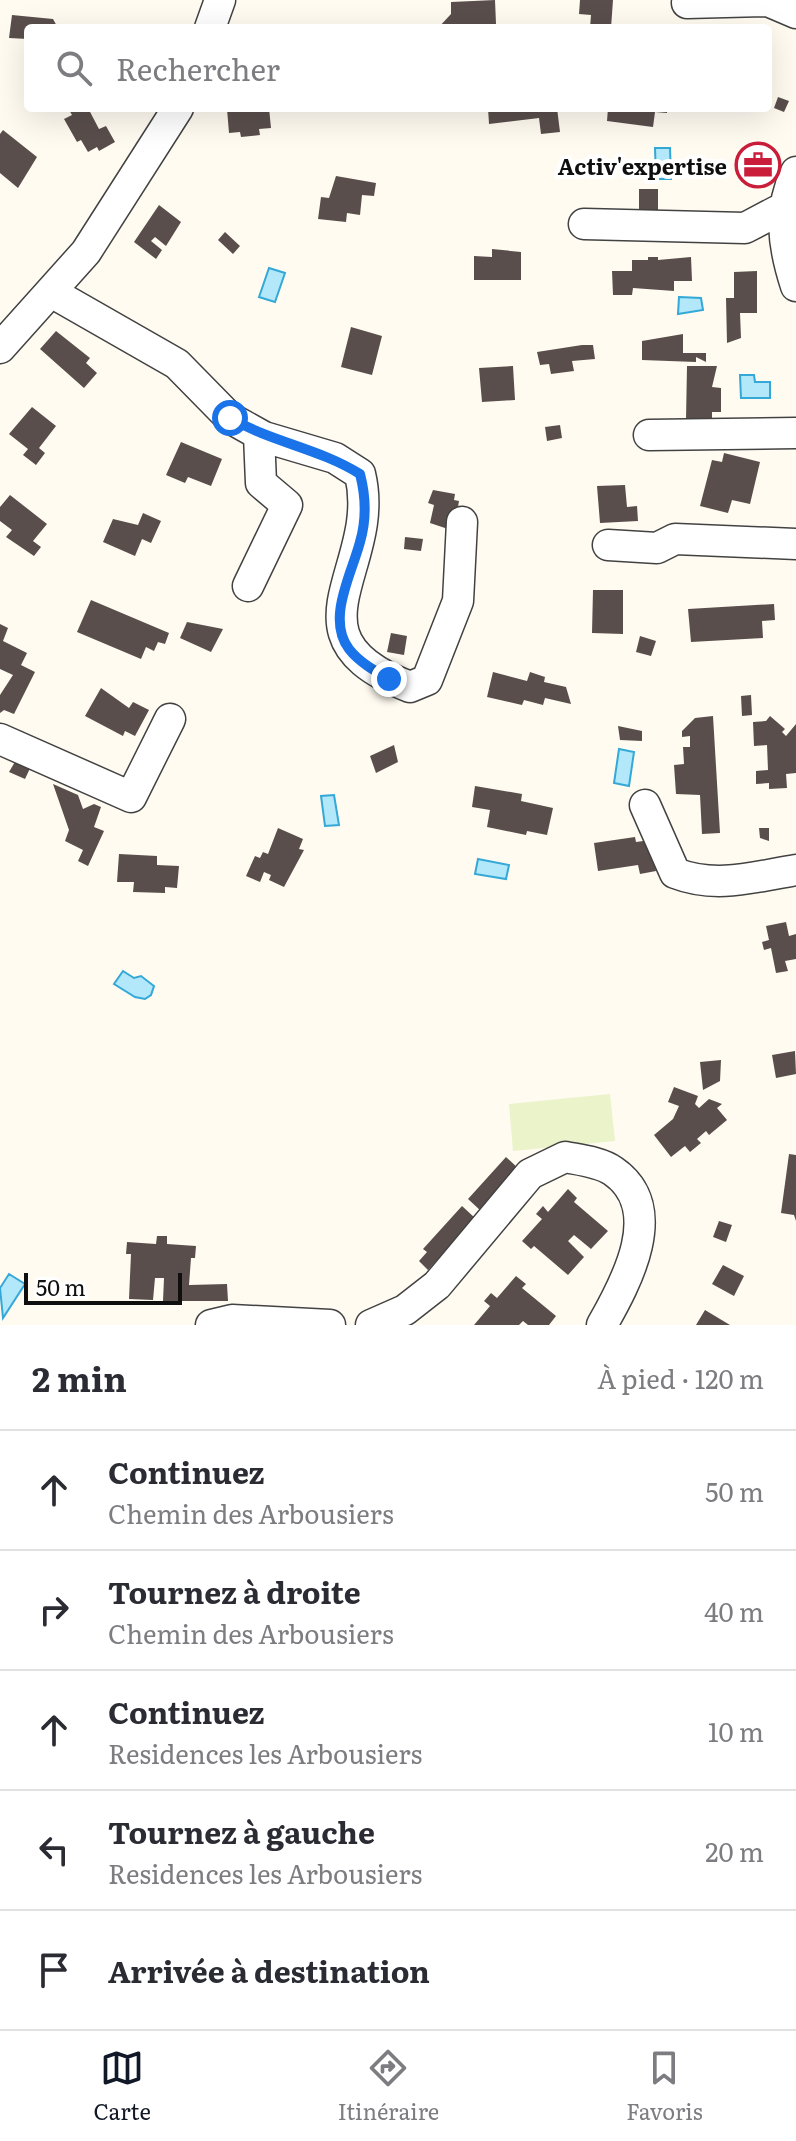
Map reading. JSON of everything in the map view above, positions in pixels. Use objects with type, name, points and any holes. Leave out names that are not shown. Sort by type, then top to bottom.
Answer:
[{"type":"street","points":[[211,24],[220,0]]},
{"type":"street","points":[[687,3],[768,1],[796,13]]},
{"type":"street","points":[[0,348],[86,252],[175,112]]},
{"type":"street","points":[[793,269],[783,208],[796,172]]},
{"type":"street","points":[[584,224],[745,228],[783,208]]},
{"type":"street","points":[[51,292],[177,364],[230,418],[259,435],[335,458],[360,474],[366,499],[363,527],[345,589],[340,628],[348,648],[368,667],[389,679],[410,687],[427,680],[458,601],[462,522]]},
{"type":"street","points":[[649,435],[796,433]]},
{"type":"street","points":[[248,586],[287,505],[261,483],[259,435]]},
{"type":"street","points":[[608,545],[657,548],[675,539],[796,544]]},
{"type":"street","points":[[0,739],[131,797],[170,719]]},
{"type":"street","points":[[645,805],[675,873],[698,882],[727,883],[796,870]]},
{"type":"street","points":[[371,1325],[405,1310],[437,1285],[530,1174],[565,1157],[614,1171],[637,1197],[640,1231],[626,1283],[602,1325]]},
{"type":"street","points":[[211,1325],[232,1320],[330,1325]]},
{"type":"green space","points":[[610,1094],[615,1141],[513,1151],[509,1104]]},
{"type":"water","points":[[655,148],[670,148],[671,179],[656,179]]},
{"type":"water","points":[[269,268],[285,273],[275,302],[259,297]]},
{"type":"water","points":[[679,297],[701,298],[703,310],[678,314]]},
{"type":"water","points":[[740,375],[754,375],[755,382],[770,382],[770,398],[741,398]]},
{"type":"water","points":[[619,749],[634,752],[629,786],[614,783]]},
{"type":"water","points":[[334,795],[339,825],[325,826],[321,796]]},
{"type":"water","points":[[478,859],[509,865],[506,879],[475,874]]},
{"type":"water","points":[[123,971],[134,978],[141,976],[154,986],[151,995],[145,999],[135,997],[114,984]]},
{"type":"water","points":[[9,1274],[25,1284],[3,1318],[0,1288]]},
{"type":"building","points":[[495,0],[496,24],[442,24],[451,14],[451,2]]},
{"type":"building","points":[[580,0],[613,0],[611,24],[590,24],[591,15],[579,14]]},
{"type":"building","points":[[12,15],[53,19],[56,24],[24,24],[24,39],[9,38]]},
{"type":"building","points":[[778,97],[789,101],[784,112],[774,108]]},
{"type":"building","points":[[70,112],[90,112],[99,129],[106,126],[115,142],[99,151],[97,147],[88,152],[81,140],[77,142],[64,119],[72,115]]},
{"type":"building","points":[[227,112],[269,112],[271,128],[259,129],[260,135],[241,137],[240,132],[229,133]]},
{"type":"building","points":[[488,112],[558,112],[560,132],[541,134],[539,118],[489,124]]},
{"type":"building","points":[[608,112],[655,112],[653,127],[607,121]]},
{"type":"building","points":[[3,130],[37,157],[18,188],[0,173],[0,134]]},
{"type":"building","points":[[336,176],[376,183],[374,196],[362,195],[360,215],[347,213],[346,222],[318,219],[321,197],[329,198]]},
{"type":"building","points":[[639,189],[658,189],[658,215],[639,215]]},
{"type":"building","points":[[159,205],[181,222],[166,246],[155,237],[151,241],[162,250],[156,259],[134,242]]},
{"type":"building","points":[[225,232],[240,246],[233,254],[218,240]]},
{"type":"building","points":[[492,249],[521,252],[521,280],[474,280],[474,256],[492,257]]},
{"type":"building","points":[[648,257],[658,257],[658,260],[691,257],[692,281],[674,281],[674,291],[633,288],[632,295],[613,295],[612,271],[632,271],[632,260],[648,260]]},
{"type":"building","points":[[757,271],[757,313],[740,313],[741,338],[727,343],[726,298],[734,298],[734,272]]},
{"type":"building","points":[[351,327],[382,336],[372,375],[341,367]]},
{"type":"building","points":[[56,331],[90,358],[86,363],[97,373],[84,388],[40,349]]},
{"type":"building","points":[[683,334],[683,353],[706,353],[706,362],[696,357],[696,362],[642,360],[642,341]]},
{"type":"building","points":[[593,345],[595,359],[572,361],[574,371],[551,374],[549,364],[540,365],[537,352]]},
{"type":"building","points":[[513,366],[515,400],[482,402],[479,368]]},
{"type":"building","points":[[687,366],[717,366],[712,387],[721,388],[721,412],[712,412],[712,420],[686,420]]},
{"type":"building","points":[[32,407],[56,426],[39,448],[45,453],[36,465],[23,455],[28,449],[9,434]]},
{"type":"building","points":[[560,425],[562,438],[547,441],[545,427]]},
{"type":"building","points":[[181,442],[222,459],[211,486],[188,477],[185,483],[166,475]]},
{"type":"building","points":[[724,453],[760,462],[750,504],[732,500],[728,513],[700,506],[712,460],[722,462]]},
{"type":"building","points":[[625,485],[627,507],[637,506],[638,521],[600,523],[597,486]]},
{"type":"building","points":[[433,490],[455,494],[454,500],[459,501],[454,531],[430,523],[434,505],[428,503]]},
{"type":"building","points":[[10,495],[47,524],[33,541],[41,547],[34,556],[6,537],[12,530],[0,521],[0,507]]},
{"type":"building","points":[[143,513],[161,521],[151,543],[142,539],[135,556],[103,542],[113,519],[138,525]]},
{"type":"building","points":[[405,537],[423,539],[421,551],[404,549]]},
{"type":"building","points":[[593,590],[623,590],[623,634],[592,633]]},
{"type":"building","points":[[91,600],[169,633],[165,644],[158,642],[154,651],[146,647],[141,659],[77,632]]},
{"type":"building","points":[[774,604],[775,620],[762,621],[763,638],[691,642],[688,609]]},
{"type":"building","points":[[187,622],[223,629],[211,652],[180,638]]},
{"type":"building","points":[[0,624],[8,628],[3,641],[27,653],[21,665],[35,672],[14,714],[4,710],[0,713],[0,695],[13,675],[0,669]]},
{"type":"building","points":[[391,633],[407,636],[404,655],[387,652]]},
{"type":"building","points":[[640,636],[656,641],[651,656],[636,652]]},
{"type":"building","points":[[493,672],[527,681],[530,672],[545,677],[544,682],[566,687],[571,704],[545,698],[543,705],[524,700],[522,705],[487,697]]},
{"type":"building","points":[[101,688],[129,708],[133,702],[149,710],[135,736],[125,731],[123,736],[85,716]]},
{"type":"building","points":[[751,695],[752,715],[742,716],[741,696]]},
{"type":"building","points":[[713,716],[720,833],[702,834],[700,795],[676,794],[674,765],[684,764],[683,747],[690,747],[690,736],[682,737],[682,731],[695,718]]},
{"type":"building","points":[[770,716],[785,729],[782,732],[786,736],[796,724],[796,773],[786,774],[787,788],[769,789],[769,783],[756,784],[756,771],[768,770],[767,745],[754,746],[753,722],[766,721]]},
{"type":"building","points":[[618,726],[642,731],[642,741],[620,740]]},
{"type":"building","points":[[394,745],[398,762],[376,773],[370,756]]},
{"type":"building","points":[[19,755],[33,762],[25,779],[9,772]]},
{"type":"building","points":[[53,784],[78,795],[83,809],[94,804],[101,807],[94,827],[104,831],[88,866],[78,861],[83,850],[65,841],[69,830]]},
{"type":"building","points":[[475,786],[522,794],[521,801],[553,808],[547,835],[527,831],[526,835],[487,827],[490,810],[472,807]]},
{"type":"building","points":[[278,828],[303,839],[299,849],[304,850],[284,887],[269,880],[271,875],[264,872],[260,882],[246,876],[255,856],[260,858],[263,852],[268,854]]},
{"type":"building","points":[[759,828],[769,828],[769,841],[760,838]]},
{"type":"building","points":[[635,837],[636,842],[651,840],[656,871],[640,874],[638,865],[598,871],[594,843]]},
{"type":"building","points":[[119,854],[157,856],[157,865],[179,866],[177,888],[165,887],[165,893],[133,892],[134,882],[117,882]]},
{"type":"building","points":[[786,922],[789,936],[796,934],[796,959],[785,961],[788,971],[776,973],[771,948],[764,950],[762,942],[769,940],[766,926]]},
{"type":"building","points":[[795,1051],[796,1074],[776,1078],[772,1055]]},
{"type":"building","points":[[721,1060],[720,1081],[703,1090],[700,1062]]},
{"type":"building","points":[[674,1087],[698,1096],[695,1104],[699,1108],[709,1099],[722,1104],[717,1108],[727,1120],[709,1135],[706,1131],[697,1139],[701,1143],[690,1152],[685,1146],[671,1157],[654,1135],[673,1119],[679,1106],[668,1102]]},
{"type":"building","points":[[789,1154],[796,1155],[796,1221],[794,1215],[781,1213]]},
{"type":"building","points":[[506,1157],[519,1169],[481,1211],[468,1199]]},
{"type":"building","points":[[568,1189],[577,1198],[574,1202],[608,1231],[591,1249],[574,1235],[568,1241],[584,1257],[568,1275],[534,1246],[531,1249],[522,1241],[542,1219],[536,1214],[543,1206],[548,1212]]},
{"type":"building","points":[[462,1206],[475,1218],[428,1270],[419,1261],[427,1252],[423,1249]]},
{"type":"building","points":[[719,1221],[732,1225],[726,1242],[713,1237]]},
{"type":"building","points":[[157,1236],[167,1236],[167,1244],[196,1246],[195,1258],[191,1258],[189,1285],[227,1284],[228,1301],[163,1301],[164,1278],[155,1278],[153,1300],[129,1299],[131,1254],[126,1254],[127,1242],[156,1244]]},
{"type":"building","points":[[723,1265],[744,1276],[734,1296],[712,1284]]},
{"type":"building","points":[[516,1276],[526,1284],[522,1288],[556,1316],[549,1325],[528,1325],[523,1321],[519,1325],[474,1325],[490,1306],[484,1301],[491,1293],[497,1298]]},
{"type":"building","points":[[705,1310],[730,1325],[696,1325]]},
{"type":"place","name":"Activ'expertise","points":[[758,165]]},
{"type":"route","points":[[230,418],[264,437],[335,458],[360,474],[366,499],[361,540],[345,589],[340,628],[348,648],[368,667],[389,679]]}]
